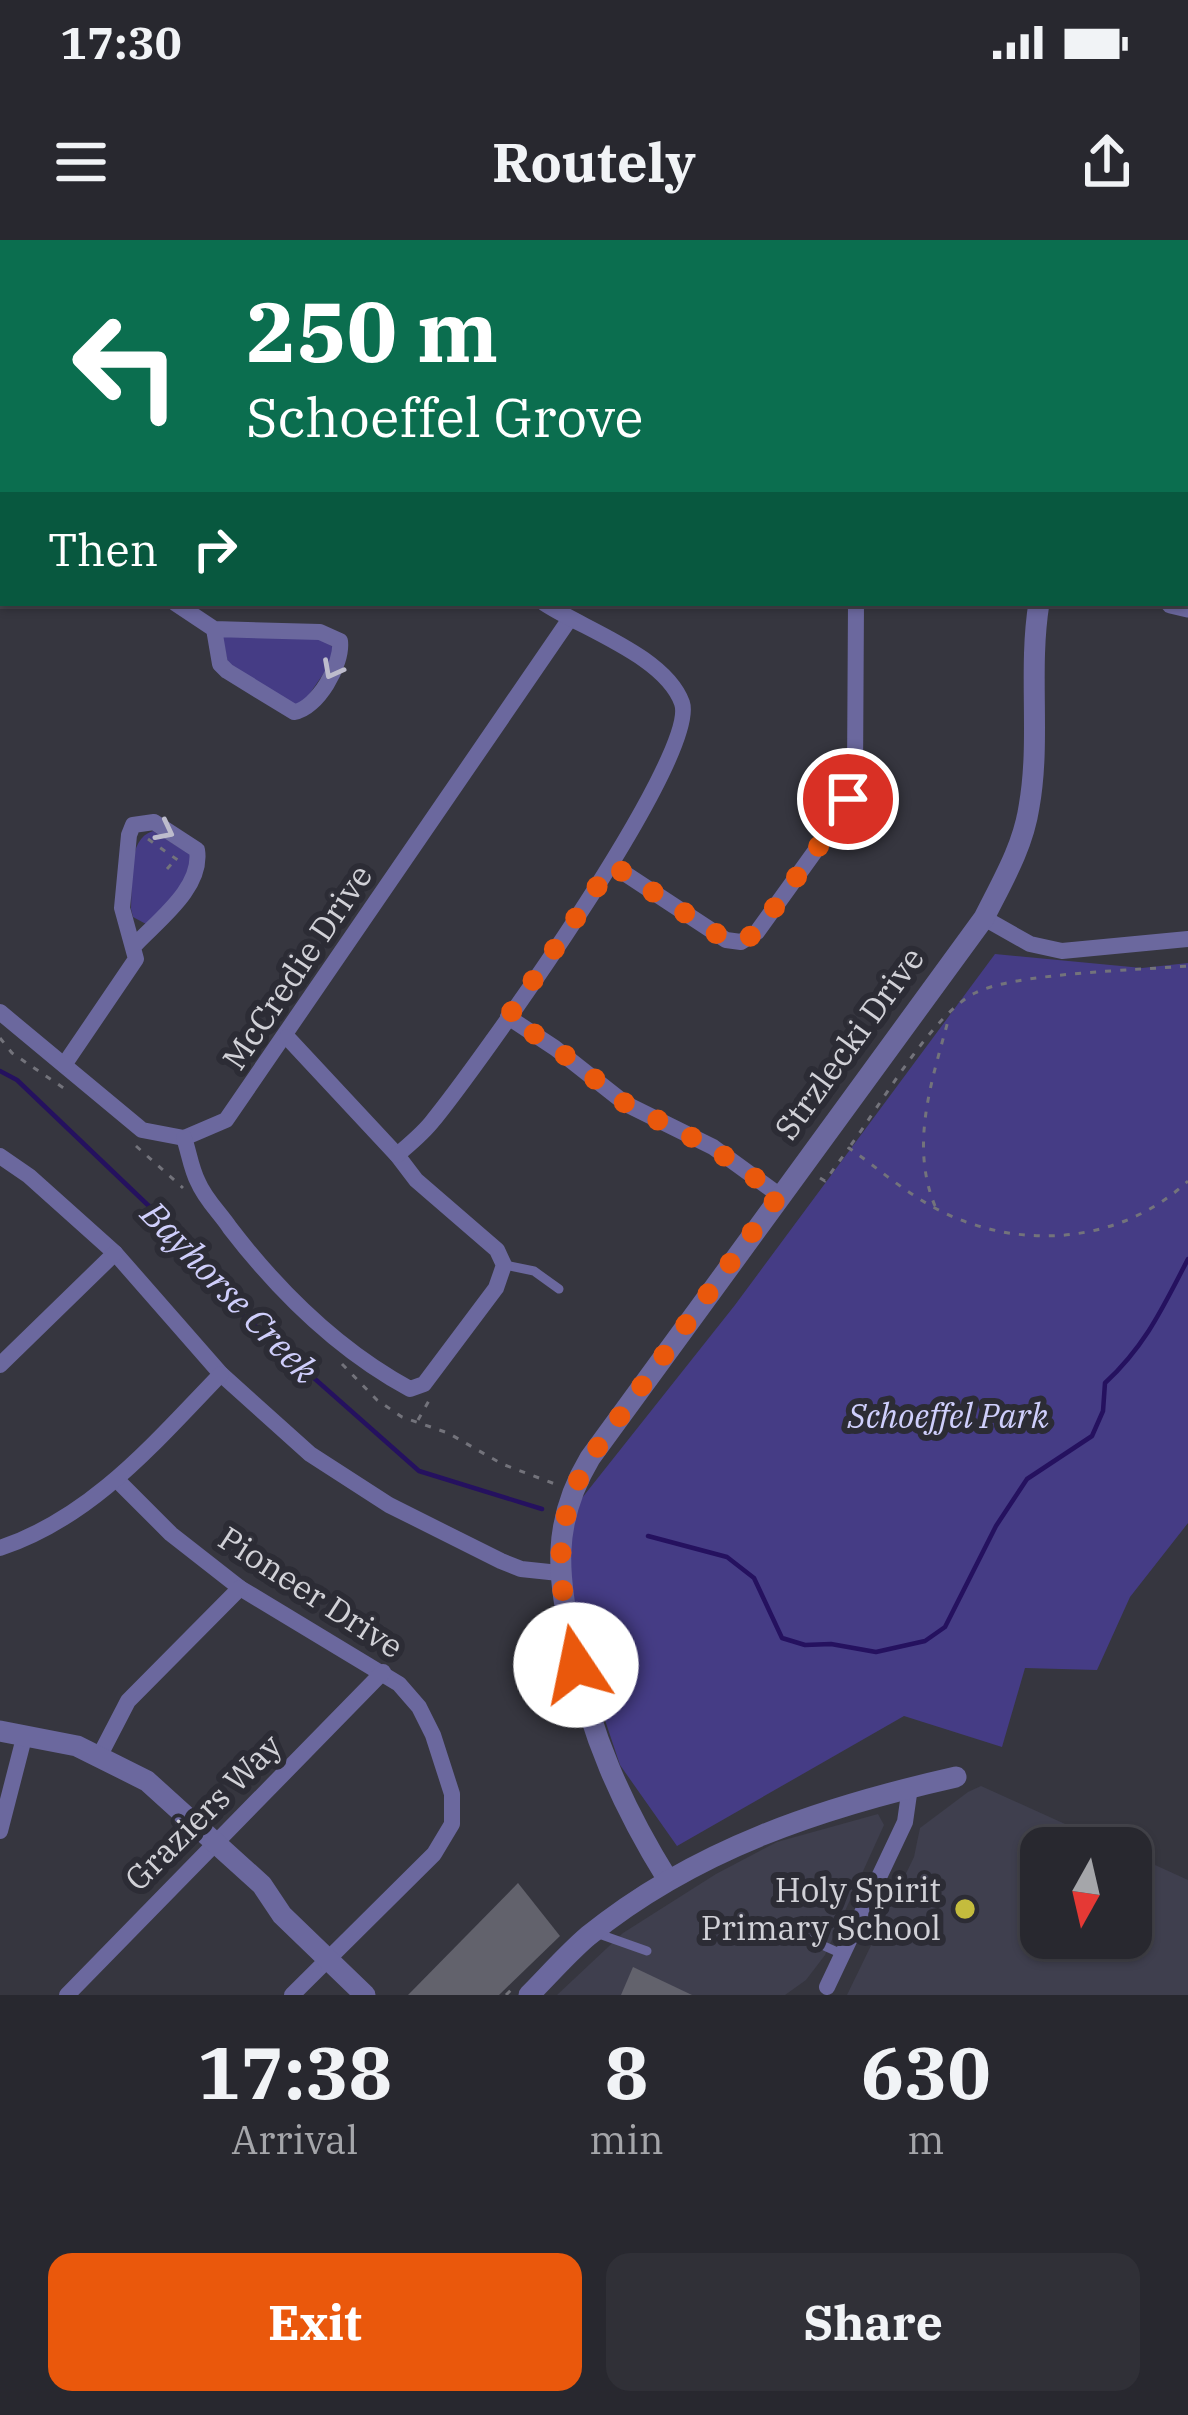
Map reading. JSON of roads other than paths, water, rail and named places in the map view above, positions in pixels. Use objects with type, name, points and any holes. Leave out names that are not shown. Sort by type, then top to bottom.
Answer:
[{"type":"street","points":[[180,606],[214,629],[320,632],[340,641],[340,659],[310,706],[293,712],[220,664],[214,629]]},
{"type":"street","points":[[397,1154],[428,1127],[612,865],[679,734],[682,703],[670,683],[600,632],[548,606]]},
{"type":"street","points":[[612,865],[726,940],[741,942],[757,932],[844,811],[852,786],[858,738],[856,606]]},
{"type":"street","name":"Strzlecki Drive","points":[[668,1880],[622,1804],[603,1759],[576,1665],[559,1573],[562,1532],[581,1474],[984,918],[1018,848],[1029,809],[1032,659],[1040,606]]},
{"type":"street","name":"McCredie Drive","points":[[184,1138],[226,1120],[569,620]]},
{"type":"street","points":[[64,1065],[136,959],[122,908],[129,835],[133,825],[154,822],[197,850],[198,862],[169,912],[134,945]]},
{"type":"street","points":[[984,918],[1030,944],[1062,951],[1188,939]]},
{"type":"street","points":[[0,1012],[142,1130],[184,1138],[199,1186],[295,1303],[379,1373],[410,1389],[424,1384],[496,1288],[505,1265],[497,1250],[444,1208],[287,1037]]},
{"type":"street","points":[[508,1017],[626,1104],[713,1148],[779,1195]]},
{"type":"street","points":[[0,1156],[116,1253],[221,1374],[284,1434],[367,1493],[500,1561],[521,1569],[559,1573]]},
{"type":"street","points":[[0,1365],[116,1253]]},
{"type":"street","points":[[0,1548],[60,1522],[117,1480],[221,1374]]},
{"type":"street","name":"Pioneer Drive","points":[[117,1480],[171,1534],[240,1588],[383,1672],[410,1695],[426,1720],[452,1794],[452,1824],[434,1854],[292,1995]]},
{"type":"street","points":[[100,1755],[128,1701],[240,1588]]},
{"type":"street","name":"Graziers Way","points":[[67,1995],[383,1672]]},
{"type":"street","points":[[0,1731],[100,1755],[147,1781],[262,1885],[282,1915],[365,1995]]},
{"type":"street","points":[[0,1831],[25,1734]]},
{"type":"street","points":[[529,1995],[594,1932],[704,1859],[798,1820],[956,1777]]},
{"type":"street","points":[[828,1992],[905,1822],[910,1787]]},
{"type":"street","points":[[828,1992],[843,1971],[861,1921]]},
{"type":"lane","points":[[505,1265],[533,1271],[559,1289]]},
{"type":"lane","points":[[594,1932],[647,1951]]},
{"type":"lane","points":[[804,1936],[842,1954]]},
{"type":"waterway","name":"Bayhorse Creek","points":[[0,1071],[17,1080],[152,1209],[218,1293],[419,1471],[542,1509]]},
{"type":"waterway","name":"Bayhorse Creek","points":[[648,1536],[727,1557],[754,1578],[782,1638],[876,1652],[925,1641],[945,1627],[996,1526],[1027,1479],[1092,1436],[1103,1411],[1105,1383],[1143,1340],[1188,1259]]},
{"type":"place","name":"Holy Spirit Primary School","points":[[965,1909]]},
{"type":"park label","name":"Schoeffel Park","points":[[948,1416]]}]
